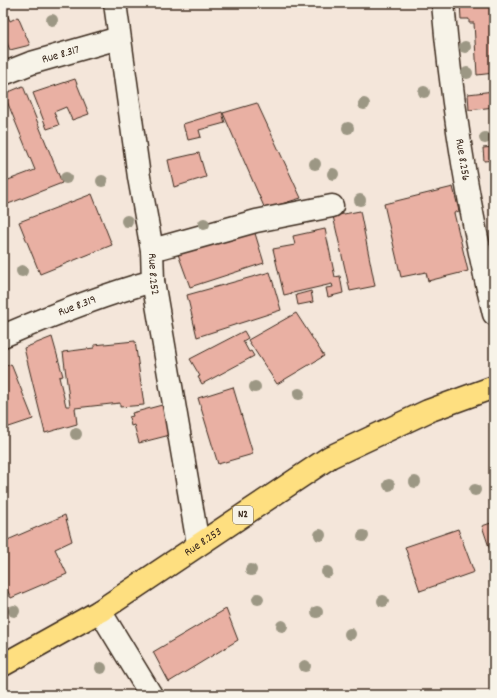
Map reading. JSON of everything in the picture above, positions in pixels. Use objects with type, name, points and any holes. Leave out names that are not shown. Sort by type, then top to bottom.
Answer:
[{"type":"highway","name":"Rue 8.253","points":[[3,665],[100,611],[330,457],[428,411],[494,387]]},
{"type":"street","name":"Rue 8.252","points":[[115,3],[139,177],[152,250],[153,281],[198,544]]},
{"type":"street","name":"Rue 8.256","points":[[443,3],[449,70],[458,130],[476,233],[494,314]]},
{"type":"street","name":"Rue 8.317","points":[[3,74],[31,63],[119,38]]},
{"type":"street","points":[[152,250],[256,221],[332,206]]},
{"type":"street","name":"Rue 8.319","points":[[3,336],[80,304],[120,290],[153,281]]},
{"type":"street","points":[[100,611],[151,695]]},
{"type":"building","points":[[460,3],[494,3],[494,73],[477,75],[474,23],[469,23],[469,19],[461,19]]},
{"type":"building","points":[[7,14],[10,21],[18,17],[30,45],[10,50],[3,34],[3,16]]},
{"type":"building","points":[[75,79],[89,114],[72,120],[66,107],[54,112],[59,125],[47,129],[33,93]]},
{"type":"building","points":[[23,86],[62,183],[3,206],[3,182],[35,170],[4,94]]},
{"type":"building","points":[[494,91],[494,107],[469,110],[468,94]]},
{"type":"building","points":[[257,103],[301,198],[265,209],[223,113]]},
{"type":"building","points":[[222,112],[225,123],[199,130],[201,137],[188,140],[183,124]]},
{"type":"building","points":[[494,147],[494,160],[484,161],[483,148]]},
{"type":"building","points":[[199,153],[206,177],[174,187],[168,160]]},
{"type":"building","points":[[453,187],[459,211],[454,213],[468,271],[428,281],[426,272],[401,277],[384,204]]},
{"type":"building","points":[[92,194],[112,245],[40,274],[19,222]]},
{"type":"building","points":[[360,211],[375,286],[350,291],[333,216]]},
{"type":"building","points":[[325,229],[335,277],[340,276],[343,293],[328,297],[326,288],[333,287],[332,284],[284,295],[273,249],[295,245],[293,236]]},
{"type":"building","points":[[254,230],[264,263],[190,287],[178,254]]},
{"type":"building","points":[[270,272],[281,310],[197,337],[187,295]]},
{"type":"building","points":[[311,291],[313,302],[298,305],[296,295]]},
{"type":"building","points":[[296,313],[324,356],[277,384],[248,340]]},
{"type":"building","points":[[244,331],[248,338],[243,341],[249,352],[251,351],[254,356],[202,384],[198,377],[200,376],[190,359]]},
{"type":"building","points":[[52,337],[63,376],[59,377],[66,406],[70,406],[63,352],[94,348],[94,345],[135,341],[144,405],[120,407],[120,403],[75,408],[77,424],[45,433],[24,348]]},
{"type":"building","points":[[11,364],[33,419],[3,429],[3,367]]},
{"type":"building","points":[[233,387],[253,454],[218,464],[198,398]]},
{"type":"building","points":[[162,405],[170,435],[139,443],[134,425],[131,426],[129,417],[133,416],[132,413]]},
{"type":"building","points":[[65,515],[72,541],[55,549],[67,574],[11,598],[3,581],[3,542]]},
{"type":"building","points":[[494,522],[494,562],[482,526]]},
{"type":"building","points":[[458,529],[474,572],[420,591],[405,547]]},
{"type":"building","points":[[226,609],[238,640],[169,682],[153,652]]}]
